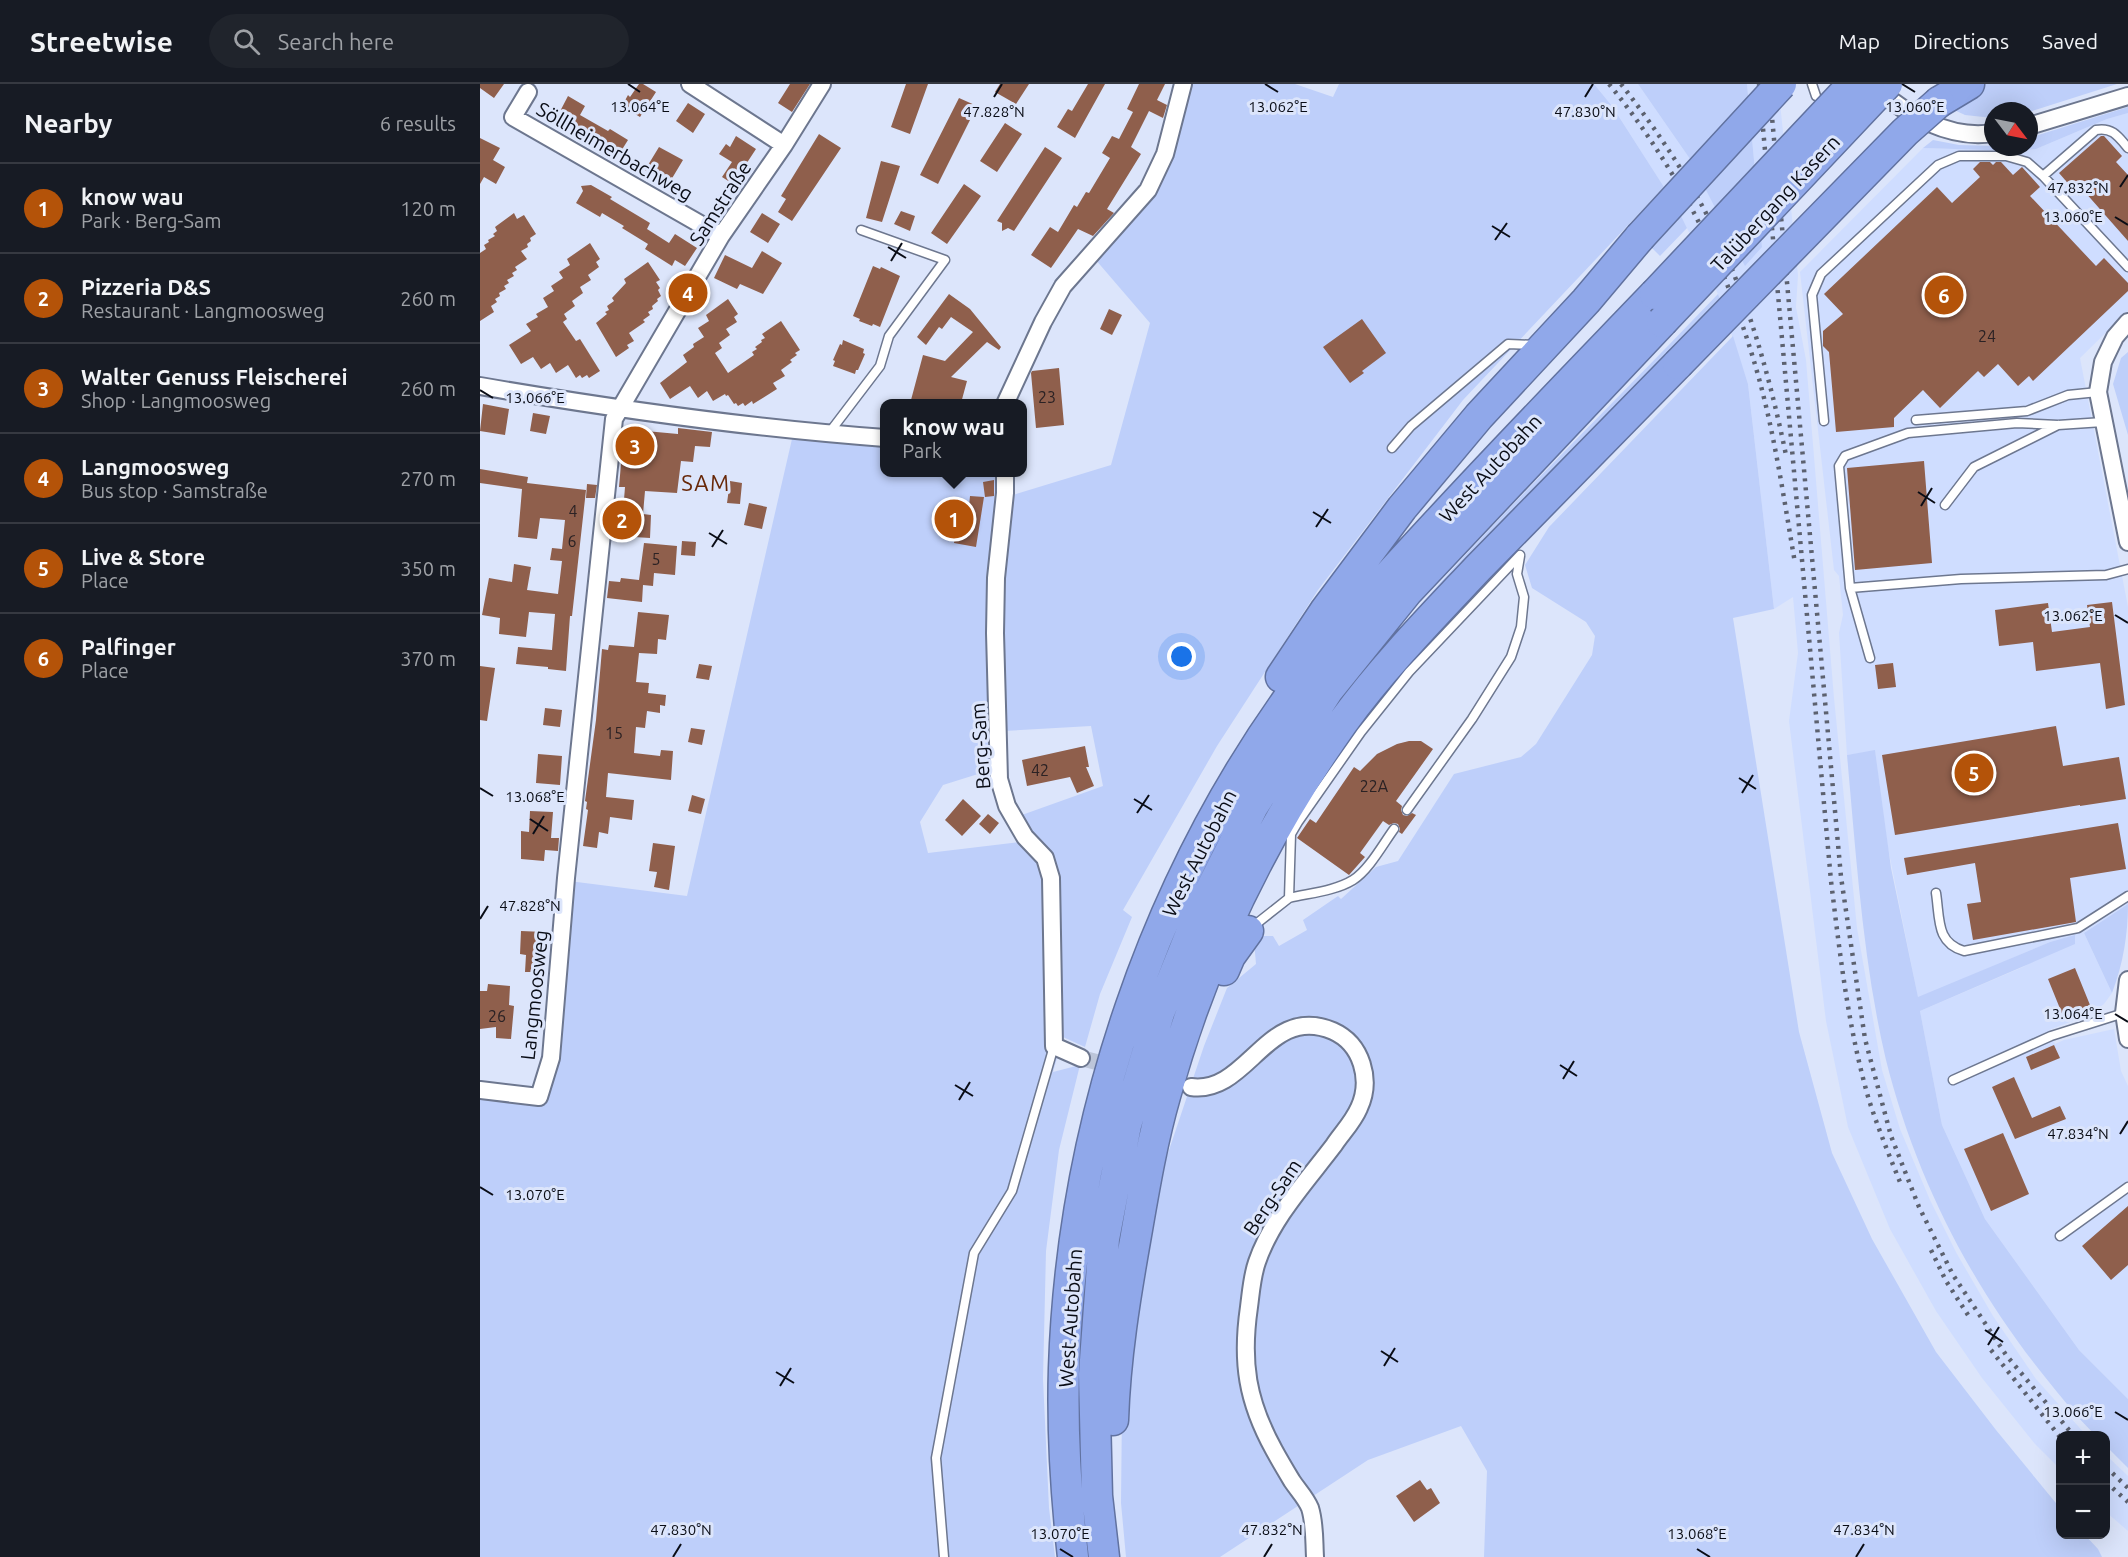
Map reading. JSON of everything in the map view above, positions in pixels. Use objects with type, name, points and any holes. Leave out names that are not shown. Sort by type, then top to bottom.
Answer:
[{"type":"highway","points":[[1244,766],[1252,721],[1325,611],[1402,508],[1479,416],[1781,84]]},
{"type":"highway","name":"Talübergang Kasern","points":[[1655,294],[1853,84]]},
{"type":"highway","name":"Talübergang Kasern","points":[[1662,322],[1887,84]]},
{"type":"highway","points":[[1183,1075],[1188,1020],[1221,936],[1257,863],[1304,781],[1345,720],[1409,641],[1536,508],[1905,132],[1947,93],[1970,84]]},
{"type":"highway","name":"West Autobahn","points":[[1073,1557],[1066,1490],[1064,1368],[1071,1265],[1092,1140],[1121,1036],[1154,944],[1191,861],[1244,766],[1299,683],[1354,613],[1490,466],[1655,294]]},
{"type":"highway","name":"West Autobahn","points":[[1104,1557],[1097,1496],[1094,1374],[1104,1239],[1126,1125],[1160,1013],[1200,911],[1253,806],[1328,690],[1407,592],[1662,322]]},
{"type":"highway","points":[[1520,555],[1547,519],[1577,468]]},
{"type":"highway","points":[[1097,1496],[1112,1444],[1115,1377],[1126,1291],[1165,1095],[1183,1075],[1230,956],[1248,931]]},
{"type":"street","points":[[690,84],[784,145]]},
{"type":"street","name":"Samstraße","points":[[619,410],[721,236],[784,145],[822,84]]},
{"type":"street","points":[[1007,399],[1043,322],[1063,286],[1148,190],[1165,154],[1184,84]]},
{"type":"street","points":[[1873,84],[1902,108],[1928,122],[1961,133],[1984,133]]},
{"type":"street","name":"Söllheimerbachweg","points":[[528,92],[513,117],[721,236]]},
{"type":"street","points":[[2038,123],[2128,96]]},
{"type":"street","points":[[2128,322],[2115,337],[2103,362],[2098,392],[2128,542]]},
{"type":"street","points":[[480,386],[582,408],[880,438]]},
{"type":"street","name":"Langmoosweg","points":[[480,1090],[539,1097],[551,1058],[608,435],[619,410]]},
{"type":"street","name":"Berg-Sam","points":[[1005,477],[996,578],[995,622],[999,779],[1007,806],[1025,837],[1045,858],[1051,878],[1054,1046]]},
{"type":"street","points":[[2128,980],[2124,1013],[2128,1039]]},
{"type":"street","name":"Berg-Sam","points":[[1183,1075],[1212,1086],[1225,1080],[1278,1035],[1293,1028],[1311,1025],[1335,1032],[1344,1038],[1354,1047],[1363,1064],[1364,1092],[1355,1116],[1271,1229],[1263,1246],[1256,1266],[1245,1330],[1245,1356],[1250,1395],[1259,1422],[1272,1448],[1309,1505],[1314,1523],[1315,1557]]},
{"type":"street","points":[[1054,1046],[1081,1058]]},
{"type":"lane","points":[[1812,84],[1816,96]]},
{"type":"lane","points":[[2043,176],[2096,130],[2105,128],[2116,134],[2128,148]]},
{"type":"lane","points":[[1824,421],[1812,295],[1821,274],[1938,165],[1959,156],[2006,156],[2027,162],[2043,176],[2128,267]]},
{"type":"lane","points":[[829,434],[880,366],[889,336],[945,260],[861,231]]},
{"type":"lane","points":[[1392,448],[1411,426],[1508,344],[1544,346]]},
{"type":"lane","points":[[1916,420],[2027,411],[2068,395],[2098,392]]},
{"type":"lane","points":[[1870,658],[1850,588],[1839,466],[1845,456],[1908,433],[2017,423],[2058,425],[2103,422]]},
{"type":"lane","points":[[1945,505],[1974,467],[2058,425]]},
{"type":"lane","points":[[1407,810],[1472,719],[1511,657],[1521,627],[1524,597],[1517,574],[1520,555]]},
{"type":"lane","points":[[1289,898],[1291,834],[1298,822],[1361,732],[1409,672],[1520,555]]},
{"type":"lane","points":[[1850,588],[1961,579],[2106,575],[2128,569]]},
{"type":"lane","points":[[1248,931],[1289,898],[1338,887],[1354,879],[1375,856],[1394,829]]},
{"type":"lane","points":[[1936,893],[1944,940],[1953,948],[1964,951],[2078,928],[2128,896]]},
{"type":"lane","points":[[1953,1080],[2051,1036],[2124,1013]]},
{"type":"lane","points":[[945,1557],[936,1458],[974,1253],[1012,1191],[1054,1046]]},
{"type":"lane","points":[[2060,1236],[2128,1187]]},
{"type":"shaded area","points":[[1190,84],[1295,84],[1333,97],[1339,84],[1594,84],[1612,106],[1664,187],[1463,400],[1318,590],[1217,746],[1123,910],[1132,917],[1100,994],[1085,1047],[1063,1037],[1053,1072],[1080,1065],[1059,1150],[1046,1251],[1043,1379],[1049,1508],[1055,1557],[480,1557],[480,1096],[543,1100],[569,881],[687,896],[792,439],[880,444],[880,477],[999,477],[1013,495],[1111,465],[1150,323],[1095,259],[1149,201],[1168,168]],"holes":[[[1091,726],[1103,786],[1019,816],[1021,842],[928,853],[920,822],[943,785],[994,769],[1003,731]]]},
{"type":"shaded area","points":[[1594,84],[1638,84],[1690,159],[1712,201],[1762,247],[1747,84],[1778,84],[1798,275],[1796,307],[1806,360],[1834,698],[1857,928],[1882,1070],[1900,1129],[1930,1200],[1957,1254],[1993,1316],[2036,1379],[2082,1431],[2056,1431],[2056,1465],[2035,1444],[1982,1378],[1936,1311],[1890,1229],[1848,1127],[1826,1021],[1789,721],[1798,653],[1793,597],[1774,609],[1748,384],[1718,294],[1687,228],[1664,187],[1612,106]]},
{"type":"shaded area","points":[[1638,84],[1747,84],[1762,247],[1745,266],[1690,159]]},
{"type":"shaded area","points":[[1974,84],[2117,84],[2038,109],[2038,102],[1984,102],[1984,117],[1965,115],[1950,108]]},
{"type":"shaded area","points":[[2128,107],[2128,113],[2107,119],[2038,148],[2038,135]]},
{"type":"shaded area","points":[[2128,113],[2128,311],[2080,358],[2128,607],[2128,904],[2084,933],[2112,993],[2104,1004],[2091,1014],[2049,1030],[2055,1044],[2114,1029],[2121,1071],[2128,1086],[2128,1399],[2079,1350],[1985,1219],[1942,1125],[1920,1011],[2023,967],[2075,936],[2050,942],[1918,998],[1888,848],[1875,751],[1847,755],[1839,633],[1843,615],[1839,576],[1834,570],[1800,272],[1923,148],[1984,150],[1984,156],[2038,156],[2038,148],[2107,119]]},
{"type":"shaded area","points":[[1933,140],[1959,145],[1984,146],[1984,150],[1923,148]]},
{"type":"shaded area","points":[[1681,216],[1687,228],[1660,256],[1652,248]]},
{"type":"shaded area","points":[[1718,294],[1721,302],[1340,703],[1383,648],[1476,544]]},
{"type":"shaded area","points":[[1733,336],[1748,384],[1774,609],[1733,618],[1799,1032],[1832,1153],[1872,1239],[1936,1352],[2056,1503],[2056,1539],[2089,1539],[2102,1557],[1484,1557],[1487,1471],[1461,1426],[1368,1460],[1220,1557],[1126,1557],[1121,1503],[1122,1409],[1143,1252],[1166,1159],[1204,1046],[1227,988],[1256,964],[1254,941],[1263,936],[1273,936],[1279,946],[1307,930],[1303,920],[1338,896],[1341,899],[1376,867],[1398,861],[1454,774],[1521,757],[1536,744],[1592,655],[1595,636],[1586,622],[1532,588],[1525,565],[1549,527]]},
{"type":"shaded area","points":[[2128,352],[2128,435],[2113,384],[2121,358]]},
{"type":"shaded area","points":[[1875,750],[1891,868],[1918,997],[2050,942],[2075,935],[2075,944],[1920,1011],[1942,1125],[1985,1219],[2079,1350],[2128,1399],[2128,1468],[2110,1450],[2110,1431],[2091,1431],[2018,1341],[1969,1266],[1929,1187],[1898,1103],[1878,1023],[1866,947],[1847,755]]},
{"type":"shaded area","points":[[2128,904],[2124,949],[2112,993],[2084,933]]},
{"type":"shaded area","points":[[2110,1459],[2128,1476],[2128,1531],[2110,1515]]},
{"type":"building","points":[[480,84],[504,84],[494,98],[480,88]]},
{"type":"building","points":[[639,84],[656,92],[640,117],[622,106],[628,95],[630,97]]},
{"type":"building","points":[[790,84],[810,84],[792,112],[778,103]]},
{"type":"building","points":[[906,84],[928,84],[910,134],[891,127]]},
{"type":"building","points":[[1000,84],[1029,84],[1016,104],[995,92]]},
{"type":"building","points":[[1088,84],[1105,84],[1075,138],[1057,127],[1068,109],[1072,111]]},
{"type":"building","points":[[1139,84],[1165,84],[1157,100],[1167,105],[1163,118],[1149,111],[1131,147],[1141,154],[1107,209],[1114,213],[1093,236],[1078,229],[1051,268],[1031,255],[1050,227],[1058,232],[1074,205],[1077,207],[1086,192],[1089,193],[1110,158],[1102,153],[1112,136],[1119,139],[1133,112],[1127,109]]},
{"type":"building","points":[[568,96],[585,106],[580,115],[628,140],[618,156],[573,128],[572,130],[555,121]]},
{"type":"building","points":[[959,98],[977,106],[938,184],[920,175]]},
{"type":"building","points":[[688,103],[705,114],[693,133],[676,121]]},
{"type":"building","points":[[1005,123],[1022,134],[997,172],[980,161]]},
{"type":"building","points":[[819,134],[841,148],[792,221],[778,212],[786,199],[781,196]]},
{"type":"building","points":[[736,136],[756,149],[733,184],[722,177],[732,162],[719,154],[726,144],[730,147]]},
{"type":"building","points":[[2101,136],[2104,136],[2122,156],[2116,162],[2128,175],[2128,241],[2084,191],[2079,196],[2059,173]]},
{"type":"building","points":[[480,138],[500,148],[493,160],[505,167],[496,184],[484,177],[480,184]]},
{"type":"building","points":[[659,147],[683,160],[671,180],[666,177],[663,181],[645,170]]},
{"type":"building","points":[[1045,147],[1062,158],[1014,231],[1008,228],[1002,231],[1002,223],[997,221]]},
{"type":"building","points":[[881,161],[900,166],[882,222],[866,218]]},
{"type":"building","points":[[1980,162],[1990,162],[1993,165],[2001,162],[2013,175],[2022,167],[2040,187],[2030,196],[2096,266],[2104,258],[2128,283],[2128,291],[2033,381],[2029,376],[2018,386],[1998,364],[1984,377],[1978,371],[1940,408],[1923,390],[1894,418],[1894,427],[1836,432],[1829,352],[1823,346],[1823,331],[1843,314],[1824,294],[1937,187],[1952,203],[1980,177],[1973,169]]},
{"type":"building","points":[[964,184],[981,196],[947,244],[931,233]]},
{"type":"building","points":[[591,185],[650,223],[647,229],[669,243],[675,234],[697,248],[685,266],[675,260],[672,266],[645,249],[648,244],[622,228],[624,226],[602,213],[600,217],[576,203],[583,191],[581,186]]},
{"type":"building","points":[[901,211],[915,216],[910,231],[894,224]]},
{"type":"building","points":[[514,213],[517,219],[524,215],[536,234],[530,238],[528,247],[521,251],[527,259],[515,267],[517,270],[512,273],[514,276],[507,280],[509,283],[504,286],[506,289],[499,293],[500,296],[495,299],[497,302],[491,306],[494,312],[480,321],[480,253],[486,249],[484,245],[489,242],[488,240],[495,236],[493,234],[497,231],[495,227]]},
{"type":"building","points":[[762,213],[780,224],[768,243],[750,232]]},
{"type":"building","points":[[590,243],[600,259],[596,262],[599,267],[588,275],[591,280],[580,287],[583,293],[572,301],[575,306],[564,314],[567,319],[563,322],[576,341],[580,339],[600,371],[589,378],[587,375],[582,378],[580,375],[576,378],[568,365],[556,373],[550,363],[541,369],[533,357],[521,364],[509,345],[531,331],[526,324],[548,307],[543,298],[554,291],[551,286],[563,278],[559,272],[570,265],[567,259]]},
{"type":"building","points":[[762,251],[782,263],[763,294],[740,284],[737,289],[714,278],[725,255],[752,268]]},
{"type":"building","points":[[648,262],[660,280],[656,282],[661,296],[652,306],[653,309],[648,312],[650,315],[643,320],[645,322],[629,333],[634,341],[627,345],[629,348],[616,357],[596,323],[607,314],[605,312],[609,310],[607,306],[614,301],[612,298],[626,283],[624,279]]},
{"type":"building","points":[[873,266],[880,269],[881,267],[900,276],[880,327],[859,321],[860,319],[853,316]]},
{"type":"building","points":[[949,294],[970,309],[1001,347],[999,350],[987,342],[951,377],[967,381],[962,399],[911,399],[923,355],[945,361],[973,332],[951,317],[942,329],[939,327],[926,345],[917,337]]},
{"type":"building","points":[[728,299],[738,314],[734,317],[737,322],[726,329],[730,335],[719,343],[722,348],[715,353],[728,373],[754,355],[752,352],[757,349],[755,347],[765,338],[762,334],[781,321],[800,350],[790,360],[792,362],[781,370],[785,376],[773,383],[777,389],[753,404],[752,401],[745,406],[743,403],[738,406],[734,404],[725,394],[713,401],[707,391],[698,398],[690,386],[670,399],[660,383],[687,362],[683,355],[694,347],[693,344],[704,337],[698,328],[709,321],[706,315]]},
{"type":"building","points":[[1109,309],[1122,315],[1112,335],[1100,329]]},
{"type":"building","points":[[1362,319],[1386,353],[1350,383],[1323,347]]},
{"type":"building","points":[[843,340],[864,349],[865,354],[855,374],[833,366],[835,361],[833,360]]},
{"type":"building","points":[[1059,368],[1064,425],[1036,428],[1031,373]]},
{"type":"building","points":[[483,404],[509,409],[505,435],[480,431]]},
{"type":"building","points":[[533,413],[550,416],[546,434],[530,431]]},
{"type":"building","points":[[678,428],[712,432],[710,447],[695,446],[693,462],[681,461],[677,493],[645,491],[643,514],[651,515],[650,538],[634,537],[635,530],[615,529],[616,512],[623,512],[625,487],[619,487],[624,429],[678,434]]},
{"type":"building","points":[[1924,461],[1932,563],[1855,570],[1847,468]]},
{"type":"building","points":[[480,469],[528,477],[527,483],[586,490],[572,616],[570,616],[566,671],[516,664],[518,647],[552,650],[555,614],[529,612],[526,637],[499,634],[500,618],[482,615],[489,578],[512,582],[514,564],[531,567],[527,590],[558,594],[562,561],[550,560],[552,548],[562,549],[565,520],[540,518],[537,539],[518,537],[522,489],[480,483]]},
{"type":"building","points":[[994,480],[994,496],[985,497],[983,482]]},
{"type":"building","points":[[730,481],[742,483],[740,504],[727,503]]},
{"type":"building","points":[[587,484],[597,485],[595,498],[586,498]]},
{"type":"building","points":[[970,496],[984,497],[976,547],[954,543],[960,505],[969,506]]},
{"type":"building","points":[[749,503],[767,507],[762,529],[744,525]]},
{"type":"building","points":[[682,541],[696,542],[695,556],[681,555]]},
{"type":"building","points":[[644,543],[677,546],[675,575],[654,573],[653,586],[643,585],[642,602],[607,598],[609,581],[620,582],[621,578],[639,580]]},
{"type":"building","points":[[2112,602],[2125,705],[2106,709],[2100,663],[2036,671],[2033,642],[1999,646],[1995,610],[2048,603],[2052,632],[2090,627],[2087,605]]},
{"type":"building","points":[[638,612],[669,615],[666,640],[658,639],[657,654],[639,653],[636,682],[649,683],[648,693],[666,695],[665,706],[660,705],[660,713],[647,711],[645,728],[636,727],[634,753],[660,756],[661,750],[673,751],[671,780],[608,773],[606,797],[634,800],[632,820],[610,817],[608,834],[599,832],[597,848],[583,846],[588,810],[585,801],[596,720],[602,649],[608,650],[609,645],[634,647]]},
{"type":"building","points":[[1893,663],[1896,687],[1878,689],[1875,665]]},
{"type":"building","points":[[699,664],[712,666],[709,680],[696,678]]},
{"type":"building","points":[[480,666],[495,668],[487,721],[480,720]]},
{"type":"building","points":[[545,708],[562,710],[560,727],[543,725]]},
{"type":"building","points":[[2056,726],[2063,766],[2119,757],[2126,799],[1895,835],[1882,755]]},
{"type":"building","points":[[691,728],[705,730],[702,745],[688,742]]},
{"type":"building","points":[[1409,741],[1421,741],[1433,749],[1396,801],[1402,806],[1403,815],[1407,816],[1412,813],[1416,815],[1402,834],[1399,832],[1398,824],[1389,825],[1383,821],[1360,853],[1365,857],[1349,875],[1297,838],[1310,819],[1316,823],[1354,767],[1360,771],[1377,754]]},
{"type":"building","points":[[1085,746],[1089,767],[1086,767],[1094,786],[1077,793],[1070,777],[1027,786],[1022,760]]},
{"type":"building","points":[[538,754],[562,756],[560,785],[536,783]]},
{"type":"building","points":[[692,795],[705,799],[701,814],[688,811]]},
{"type":"building","points":[[963,799],[981,816],[962,836],[945,820]]},
{"type":"building","points":[[530,811],[553,812],[551,838],[559,838],[558,851],[545,850],[544,861],[521,859],[521,831],[529,832]]},
{"type":"building","points":[[988,814],[999,823],[990,834],[979,824]]},
{"type":"building","points":[[2118,823],[2126,869],[2070,878],[2076,922],[1973,940],[1967,904],[1981,902],[1975,863],[1907,875],[1904,858]]},
{"type":"building","points":[[653,843],[675,846],[669,890],[654,887],[657,872],[649,871]]},
{"type":"building","points":[[521,931],[544,932],[543,956],[539,955],[538,972],[525,972],[526,955],[520,954]]},
{"type":"building","points":[[2075,968],[2090,1005],[2063,1016],[2048,979]]},
{"type":"building","points":[[488,984],[510,986],[509,1005],[514,1006],[511,1039],[496,1038],[496,1027],[480,1029],[480,991],[487,991]]},
{"type":"building","points":[[2054,1045],[2060,1058],[2031,1070],[2026,1057]]},
{"type":"building","points":[[2014,1077],[2032,1118],[2060,1106],[2066,1119],[2015,1139],[1992,1087]]},
{"type":"building","points":[[2003,1133],[2029,1194],[1991,1211],[1964,1149]]},
{"type":"building","points":[[2128,1206],[2128,1265],[2111,1280],[2082,1246]]},
{"type":"building","points":[[1420,1480],[1427,1490],[1431,1488],[1440,1503],[1414,1522],[1396,1496]]},
{"type":"tunnel","points":[[1081,1058],[1120,1068]]},
{"type":"railway","points":[[1609,84],[1658,151],[1679,186],[1732,296],[1764,398],[1779,468],[1795,563]]},
{"type":"railway","points":[[1621,84],[1650,122],[1676,162],[1701,203],[1722,246],[1743,297],[1760,349],[1786,455]]},
{"type":"railway","points":[[1759,84],[1831,881],[1838,936],[1850,1018],[1862,1073],[1876,1121],[1900,1182]]},
{"type":"railway","points":[[1769,84],[1841,877],[1865,1039],[1891,1136],[1919,1207],[1953,1275],[2006,1355],[2070,1431]]},
{"type":"railway","points":[[1931,1250],[1946,1281],[1968,1315]]},
{"type":"railway","points":[[1991,1350],[2056,1432]]},
{"type":"railway","points":[[2110,1471],[2128,1488]]},
{"type":"railway","points":[[2109,1485],[2128,1502]]},
{"type":"place","name":"Langmoosweg","points":[[688,293]]},
{"type":"place","name":"Palfinger","points":[[1944,295]]},
{"type":"place","name":"Walter Genuss Fleischerei","points":[[635,446]]},
{"type":"place","name":"know wau","points":[[954,519]]},
{"type":"place","name":"Pizzeria D&S","points":[[622,520]]},
{"type":"place","name":"Live & Store","points":[[1974,773]]},
{"type":"district","name":"SAM","points":[[706,482]]}]
